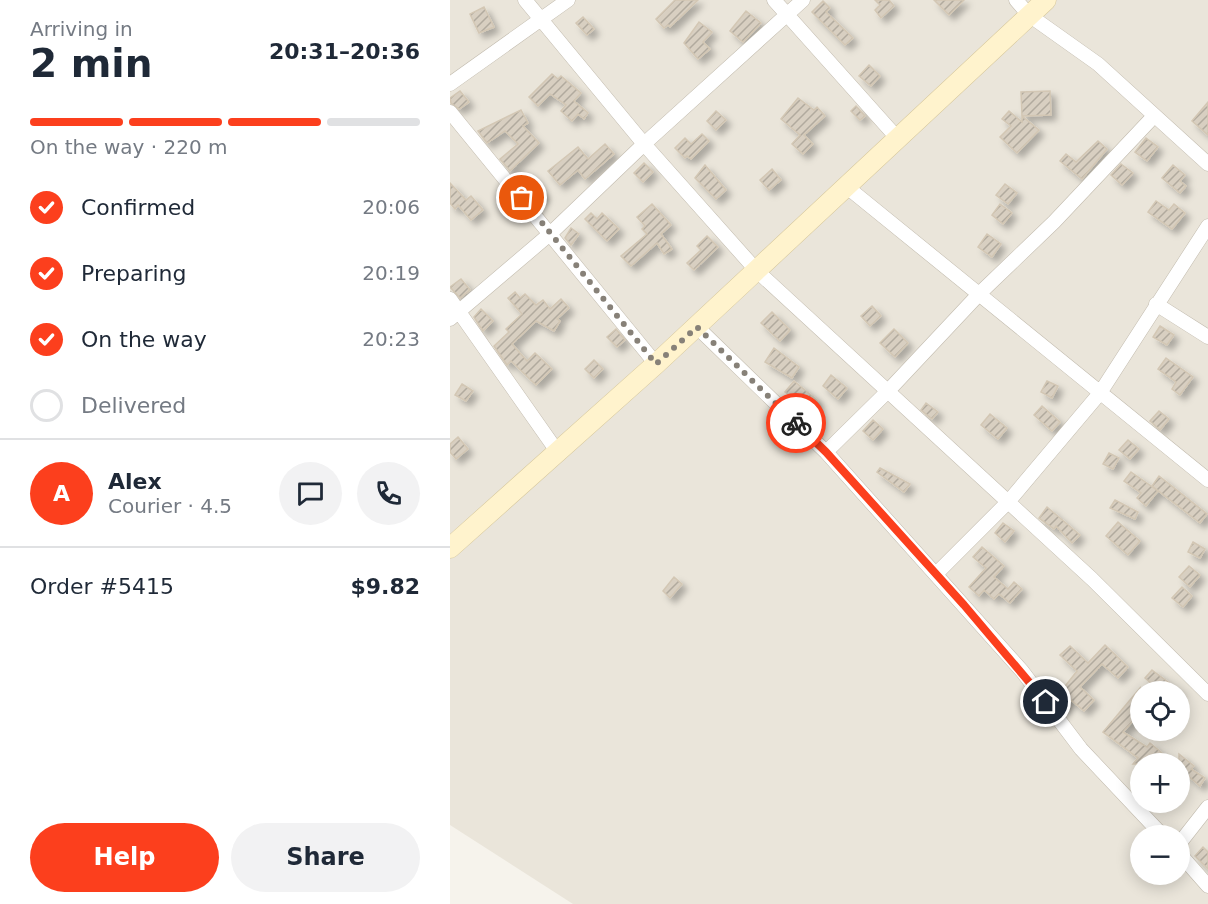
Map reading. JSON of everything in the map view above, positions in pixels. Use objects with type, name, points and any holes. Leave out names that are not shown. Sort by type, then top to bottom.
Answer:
[{"type":"main road","points":[[450,548],[559,454],[899,140],[1046,0]]},
{"type":"street","points":[[525,0],[644,144],[757,271],[1009,501],[1208,694]]},
{"type":"street","points":[[450,84],[568,0]]},
{"type":"street","points":[[774,0],[899,140]]},
{"type":"street","points":[[455,315],[551,233],[644,144],[803,0]]},
{"type":"street","points":[[1016,0],[1029,15],[1098,64],[1208,164]]},
{"type":"street","points":[[450,112],[656,364]]},
{"type":"street","points":[[826,452],[888,391],[980,293],[1054,222],[1154,116]]},
{"type":"street","points":[[847,188],[980,293],[1208,480]]},
{"type":"street","points":[[936,574],[1009,501],[1100,393],[1208,226]]},
{"type":"street","points":[[450,299],[455,315],[559,454]]},
{"type":"street","points":[[1156,304],[1208,337]]},
{"type":"street","points":[[697,327],[826,452],[1022,671],[1081,749],[1153,825]]},
{"type":"street","points":[[1190,830],[1208,807]]},
{"type":"street","points":[[1190,866],[1208,886]]},
{"type":"shaded area","points":[[450,0],[1208,0],[1208,904],[573,904],[450,825]]},
{"type":"building","points":[[675,0],[698,0],[670,27],[668,25],[664,28],[656,19]]},
{"type":"building","points":[[875,0],[889,0],[894,6],[881,18],[875,10],[880,5]]},
{"type":"building","points":[[934,0],[964,0],[949,15]]},
{"type":"building","points":[[823,1],[830,8],[826,12],[853,38],[845,45],[812,12]]},
{"type":"building","points":[[484,7],[494,27],[479,33],[470,14]]},
{"type":"building","points":[[746,11],[761,23],[743,42],[730,31]]},
{"type":"building","points":[[583,17],[594,29],[587,35],[576,23]]},
{"type":"building","points":[[699,22],[712,32],[703,42],[710,49],[698,59],[684,43]]},
{"type":"building","points":[[869,65],[880,76],[871,86],[859,76]]},
{"type":"building","points":[[552,74],[558,79],[561,76],[581,93],[574,101],[588,113],[584,119],[578,114],[572,121],[561,111],[566,105],[550,94],[538,106],[529,97]]},
{"type":"building","points":[[460,91],[469,102],[459,109],[451,103],[450,98]]},
{"type":"building","points":[[1050,91],[1051,115],[1022,116],[1021,92]]},
{"type":"building","points":[[798,98],[814,110],[817,107],[825,116],[804,135],[813,144],[803,154],[792,144],[800,135],[781,119]]},
{"type":"building","points":[[1208,102],[1208,135],[1192,121]]},
{"type":"building","points":[[856,106],[865,116],[860,120],[851,111]]},
{"type":"building","points":[[521,110],[528,123],[523,126],[539,143],[510,171],[500,159],[518,144],[505,131],[487,143],[478,131]]},
{"type":"building","points":[[716,111],[726,120],[716,130],[707,121]]},
{"type":"building","points":[[1009,111],[1022,122],[1022,116],[1039,130],[1017,153],[1000,137],[1011,126],[1002,119]]},
{"type":"building","points":[[702,134],[709,141],[691,159],[687,156],[685,158],[675,148],[685,138],[691,144]]},
{"type":"building","points":[[1146,138],[1158,147],[1147,161],[1135,152]]},
{"type":"building","points":[[1098,141],[1107,149],[1082,179],[1060,161],[1066,154],[1076,162]]},
{"type":"building","points":[[605,144],[614,154],[585,179],[578,170],[560,185],[548,171],[578,147],[588,159]]},
{"type":"building","points":[[644,163],[653,172],[643,182],[634,173]]},
{"type":"building","points":[[1121,164],[1133,173],[1122,185],[1111,175]]},
{"type":"building","points":[[705,165],[726,190],[716,199],[695,178]]},
{"type":"building","points":[[1173,165],[1185,175],[1180,181],[1186,186],[1180,193],[1162,178]]},
{"type":"building","points":[[772,169],[781,180],[769,190],[760,180]]},
{"type":"building","points":[[530,180],[545,195],[538,201],[524,187]]},
{"type":"building","points":[[450,183],[466,200],[471,196],[483,210],[471,220],[458,205],[455,209],[450,203]]},
{"type":"building","points":[[1005,184],[1017,193],[1008,204],[996,195]]},
{"type":"building","points":[[1156,201],[1169,210],[1174,204],[1185,213],[1172,229],[1148,212]]},
{"type":"building","points":[[652,204],[671,225],[661,234],[672,249],[664,254],[657,243],[631,266],[621,256],[647,234],[642,229],[645,226],[637,217]]},
{"type":"building","points":[[1000,204],[1012,213],[1003,224],[992,215]]},
{"type":"building","points":[[591,213],[597,219],[602,213],[619,229],[607,241],[585,219]]},
{"type":"building","points":[[571,228],[579,234],[571,245],[565,238]]},
{"type":"building","points":[[987,234],[1001,244],[992,257],[978,247]]},
{"type":"building","points":[[707,236],[718,247],[694,270],[687,263],[701,250],[697,246]]},
{"type":"building","points":[[461,279],[470,290],[460,298],[450,287]]},
{"type":"building","points":[[515,292],[520,298],[525,294],[536,305],[543,300],[550,309],[561,299],[569,308],[557,319],[560,321],[554,331],[536,321],[512,344],[527,361],[535,353],[552,369],[536,385],[511,361],[507,365],[494,346],[509,332],[506,329],[522,314],[508,298]]},
{"type":"building","points":[[872,306],[881,316],[870,326],[861,316]]},
{"type":"building","points":[[481,309],[493,321],[483,331],[474,317]]},
{"type":"building","points":[[772,312],[790,330],[780,341],[761,323]]},
{"type":"building","points":[[1160,326],[1174,335],[1167,345],[1153,337]]},
{"type":"building","points":[[616,329],[625,340],[617,347],[607,337]]},
{"type":"building","points":[[894,329],[908,343],[895,357],[880,343]]},
{"type":"building","points":[[774,348],[799,367],[792,378],[765,362]]},
{"type":"building","points":[[1166,358],[1193,377],[1180,395],[1172,389],[1176,382],[1158,369]]},
{"type":"building","points":[[594,360],[603,369],[594,378],[585,369]]},
{"type":"building","points":[[831,375],[847,388],[838,399],[823,386]]},
{"type":"building","points":[[794,381],[818,401],[809,411],[785,392]]},
{"type":"building","points":[[1047,381],[1058,386],[1052,398],[1041,392]]},
{"type":"building","points":[[462,384],[473,391],[466,401],[455,395]]},
{"type":"building","points":[[926,403],[938,412],[932,419],[921,410]]},
{"type":"building","points":[[1042,406],[1060,422],[1052,431],[1034,415]]},
{"type":"building","points":[[1159,411],[1169,419],[1160,430],[1150,421]]},
{"type":"building","points":[[990,414],[1007,428],[998,439],[981,425]]},
{"type":"building","points":[[873,420],[883,429],[873,440],[863,431]]},
{"type":"building","points":[[458,437],[468,449],[456,459],[450,452],[450,444]]},
{"type":"building","points":[[1128,440],[1139,449],[1130,459],[1119,450]]},
{"type":"building","points":[[1109,453],[1119,458],[1113,469],[1103,464]]},
{"type":"building","points":[[880,468],[910,484],[904,492],[877,472]]},
{"type":"building","points":[[1131,472],[1158,491],[1146,506],[1137,498],[1141,493],[1124,481]]},
{"type":"building","points":[[1159,476],[1207,514],[1200,523],[1152,486]]},
{"type":"building","points":[[1115,500],[1138,512],[1135,519],[1110,508]]},
{"type":"building","points":[[1047,507],[1080,535],[1072,543],[1056,526],[1054,529],[1039,518]]},
{"type":"building","points":[[1118,522],[1140,541],[1128,555],[1106,536]]},
{"type":"building","points":[[1003,523],[1014,531],[1005,542],[995,533]]},
{"type":"building","points":[[1193,542],[1205,549],[1200,558],[1188,552]]},
{"type":"building","points":[[982,547],[1004,566],[994,577],[1008,589],[1014,582],[1022,589],[1010,603],[999,594],[994,599],[984,590],[979,596],[969,587],[986,568],[973,557]]},
{"type":"building","points":[[1189,566],[1200,575],[1190,587],[1179,577]]},
{"type":"building","points":[[674,577],[682,584],[670,598],[663,591]]},
{"type":"building","points":[[1182,587],[1192,596],[1183,607],[1172,598]]},
{"type":"building","points":[[1105,645],[1128,667],[1118,678],[1102,664],[1080,687],[1094,700],[1084,711],[1071,700],[1064,709],[1055,699],[1077,671],[1060,655],[1070,646],[1088,663]]},
{"type":"building","points":[[1152,670],[1166,681],[1148,681],[1145,678]]},
{"type":"building","points":[[1130,700],[1130,724],[1123,732],[1130,736],[1130,741],[1137,741],[1147,747],[1150,743],[1162,753],[1131,753],[1103,732]]},
{"type":"building","points":[[1190,763],[1194,766],[1191,769],[1205,778],[1200,786],[1190,777]]},
{"type":"building","points":[[1203,847],[1208,852],[1208,869],[1195,856]]},
{"type":"way so far","points":[[522,198],[656,364],[697,327],[796,423]]},
{"type":"route","points":[[796,423],[826,452],[964,605],[1046,702]]}]
